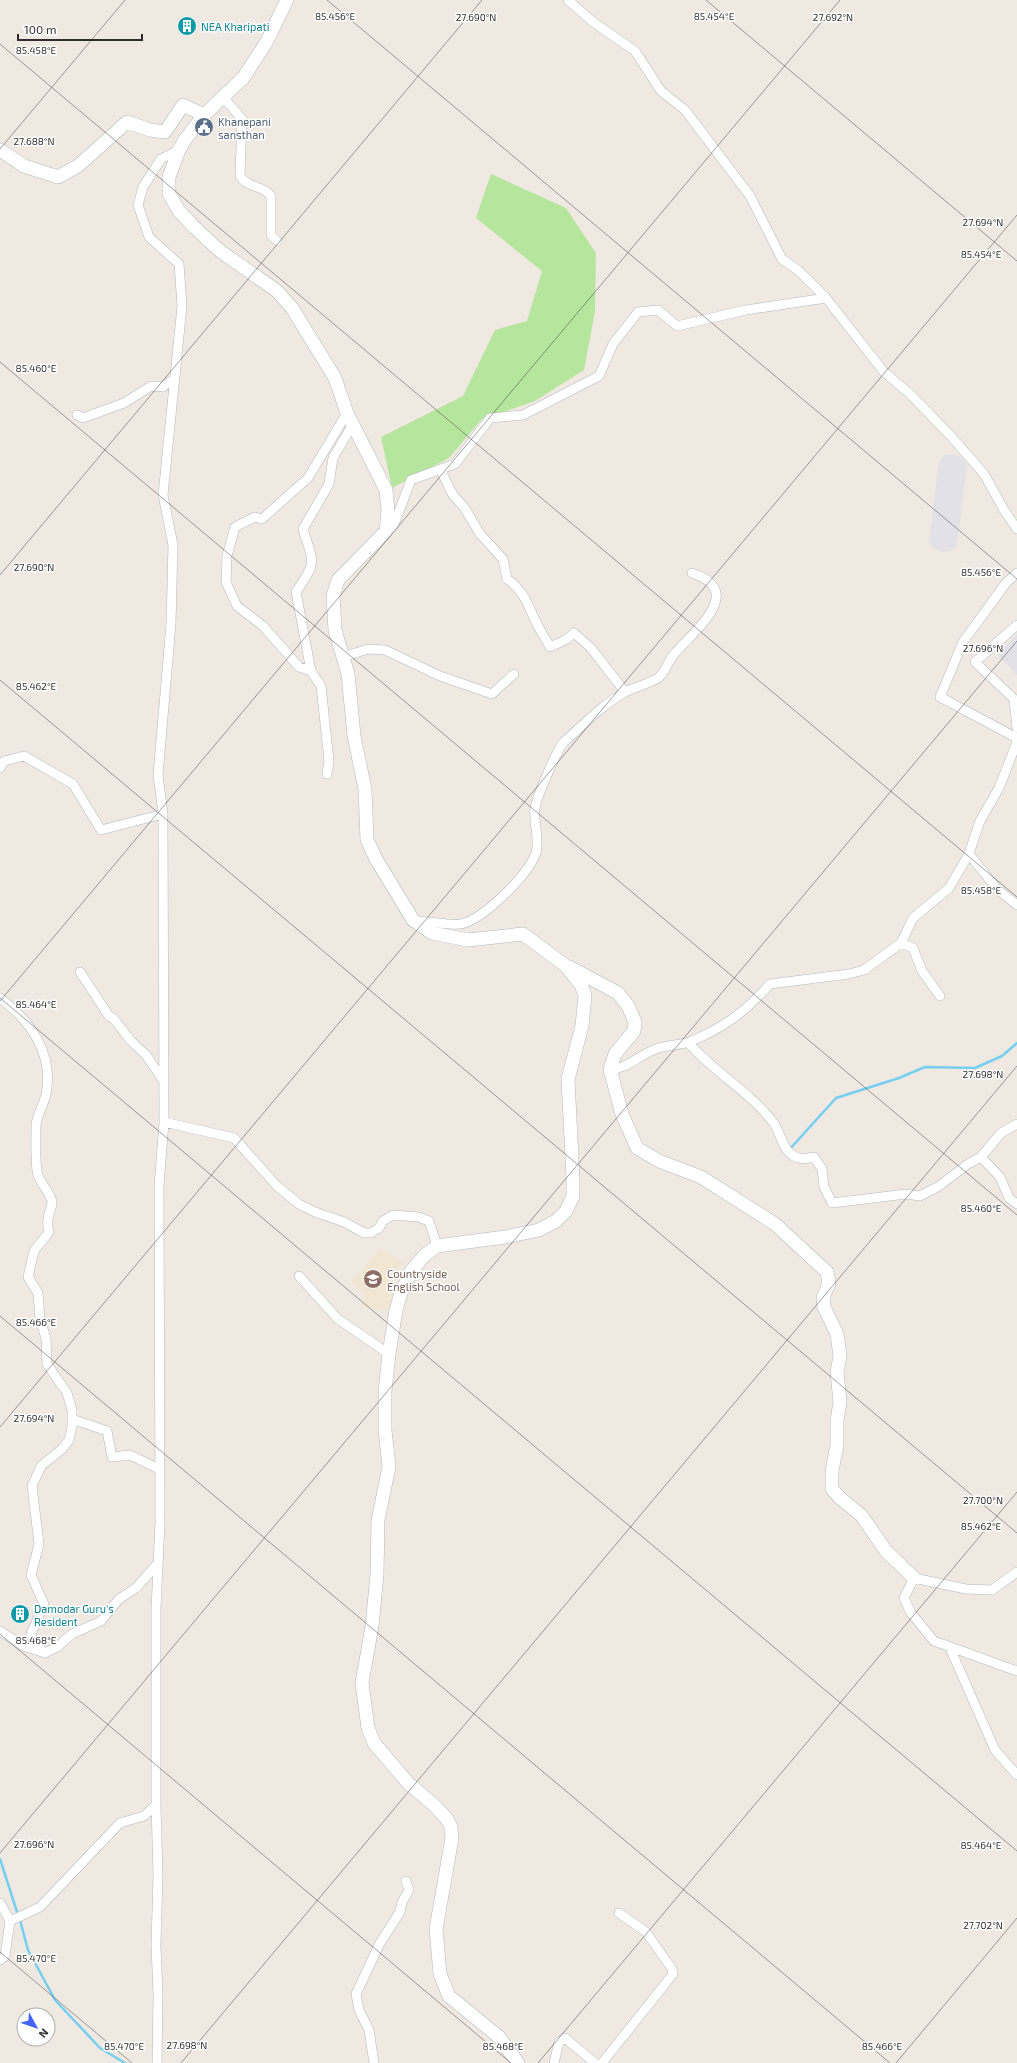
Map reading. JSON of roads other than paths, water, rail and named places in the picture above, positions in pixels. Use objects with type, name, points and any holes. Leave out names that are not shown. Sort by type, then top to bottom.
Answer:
[{"type":"main road","points":[[287,0],[254,62],[243,78],[204,116],[179,150],[169,177],[169,194],[178,211],[220,251],[277,291],[285,299],[335,378],[350,419],[386,490],[388,511],[386,531],[338,580],[333,596],[335,630],[348,674],[354,736],[365,789],[367,840],[376,859],[413,920],[432,933],[454,939],[468,940],[523,934],[566,966],[618,993],[628,1006],[635,1022],[634,1031],[615,1054],[610,1069],[622,1114],[637,1148],[659,1161],[701,1177],[775,1224],[827,1272],[829,1283],[823,1298],[824,1307],[837,1334],[840,1356],[837,1372],[840,1402],[837,1420],[837,1445],[832,1472],[832,1489],[840,1498],[862,1515],[886,1551],[914,1578]]},
{"type":"main road","points":[[0,150],[24,166],[58,177],[78,166],[127,122],[150,130],[165,132],[183,105],[204,116]]},
{"type":"main road","points":[[518,2063],[499,2037],[449,1996],[440,1974],[436,1929],[452,1838],[451,1827],[447,1819],[434,1804],[408,1783],[374,1743],[368,1728],[362,1684],[372,1626],[377,1582],[378,1520],[388,1467],[385,1430],[385,1391],[396,1310],[402,1293],[412,1270],[436,1246],[505,1238],[539,1230],[556,1221],[568,1206],[573,1196],[568,1079],[582,1026],[585,995],[581,985],[566,966]]},
{"type":"street","points":[[568,0],[593,22],[635,51],[662,91],[685,110],[750,196],[782,260],[799,271],[826,298],[884,372],[910,394],[945,430],[984,474],[1004,510],[1017,529]]},
{"type":"street","points":[[224,98],[242,119],[243,130],[240,176],[244,182],[268,191],[271,196],[271,236],[277,241]]},
{"type":"street","points":[[157,2063],[158,1995],[156,1944],[158,1868],[156,1805],[156,1609],[160,1522],[159,1469],[161,1376],[159,1186],[164,1122],[163,814],[158,775],[171,624],[173,545],[163,495],[182,306],[179,264],[149,237],[138,205],[143,188],[161,159],[179,150]]},
{"type":"street","points":[[386,531],[393,527],[412,480],[440,468],[455,464],[490,418],[523,415],[599,376],[613,344],[638,312],[658,310],[677,326],[746,310],[826,298]]},
{"type":"street","points":[[77,415],[83,418],[104,411],[124,403],[150,386],[163,387],[174,378]]},
{"type":"street","points":[[311,671],[299,667],[263,626],[237,606],[226,582],[227,556],[235,527],[255,516],[262,519],[308,478],[350,419]]},
{"type":"street","points":[[327,774],[329,761],[321,686],[311,671],[296,592],[310,572],[313,561],[303,529],[329,484],[333,458],[350,419]]},
{"type":"street","points":[[440,468],[453,495],[464,507],[480,534],[503,559],[507,579],[516,585],[522,593],[550,647],[567,640],[574,633],[591,648],[625,692]]},
{"type":"street","points":[[413,920],[461,924],[491,907],[518,882],[537,852],[535,808],[560,746],[595,714],[625,692],[660,676],[672,656],[703,622],[714,607],[717,596],[715,588],[706,578],[692,573]]},
{"type":"street","points":[[1017,573],[1006,583],[963,642],[940,697],[1017,738]]},
{"type":"street","points":[[1017,625],[975,662],[1015,697],[1017,728]]},
{"type":"street","points":[[344,657],[368,649],[385,650],[440,676],[492,694],[514,674]]},
{"type":"street","points":[[610,1069],[620,1069],[652,1050],[688,1042],[717,1029],[749,1008],[770,984],[849,974],[864,970],[901,943],[913,918],[948,888],[969,854],[980,821],[998,788],[1017,742]]},
{"type":"street","points":[[0,768],[4,761],[24,756],[73,784],[101,830],[163,814]]},
{"type":"street","points":[[969,854],[997,889],[1017,905]]},
{"type":"street","points":[[901,943],[913,948],[922,971],[940,996]]},
{"type":"street","points":[[80,972],[109,1016],[113,1018],[131,1042],[146,1055],[157,1069],[163,1082]]},
{"type":"street","points":[[0,998],[13,1007],[23,1019],[42,1046],[46,1058],[48,1081],[46,1095],[36,1124],[37,1174],[46,1188],[52,1203],[47,1220],[49,1232],[34,1251],[28,1277],[38,1293],[40,1320],[46,1338],[47,1364],[67,1393],[72,1419],[69,1440],[62,1449],[41,1466],[32,1486],[39,1544],[31,1575],[44,1604],[31,1634],[34,1645],[45,1654]]},
{"type":"street","points":[[688,1042],[699,1054],[750,1098],[774,1122],[790,1154],[800,1159],[814,1157],[822,1169],[824,1187],[832,1203],[906,1194],[920,1196],[939,1186],[968,1164],[981,1157],[1001,1133],[1017,1124]]},
{"type":"street","points":[[164,1122],[234,1138],[277,1186],[299,1204],[315,1212],[344,1222],[364,1233],[371,1233],[379,1228],[383,1221],[393,1215],[418,1217],[429,1221],[436,1246]]},
{"type":"street","points":[[981,1157],[1000,1177],[1009,1198],[1017,1204]]},
{"type":"street","points":[[299,1276],[338,1319],[389,1354]]},
{"type":"street","points":[[72,1419],[107,1431],[112,1457],[130,1455],[159,1469]]},
{"type":"street","points":[[45,1654],[57,1647],[72,1634],[102,1621],[119,1599],[136,1588],[158,1563]]},
{"type":"street","points":[[1017,1572],[1004,1583],[992,1590],[966,1589],[914,1578],[904,1598],[911,1613],[934,1641],[950,1648],[982,1657],[1017,1671]]},
{"type":"street","points":[[0,1632],[23,1646],[45,1654]]},
{"type":"street","points":[[950,1648],[995,1750],[1017,1775]]},
{"type":"street","points":[[10,1921],[40,1907],[120,1823],[144,1816],[156,1805]]},
{"type":"street","points":[[374,2063],[369,2030],[359,2010],[356,1994],[380,1943],[400,1912],[402,1902],[409,1890],[406,1881]]},
{"type":"street","points":[[0,1903],[10,1921],[5,1956],[0,1960]]},
{"type":"street","points":[[602,2063],[673,1974],[672,1969],[646,1932],[619,1913]]},
{"type":"street","points":[[554,2063],[560,2042],[565,2038],[595,2063]]},
{"type":"waterway","points":[[789,1150],[836,1098],[899,1078],[925,1067],[975,1068],[1002,1056],[1017,1043]]},
{"type":"waterway","points":[[0,1859],[18,1915]]},
{"type":"waterway","points":[[20,1920],[28,1950],[55,2000],[100,2048],[125,2063]]},
{"type":"place","name":"NEA Kharipati","points":[[187,26]]},
{"type":"place","name":"Khanepani sansthan","points":[[204,127]]},
{"type":"place","name":"Countryside English School","points":[[373,1279]]},
{"type":"place","name":"Damodar Guru's Resident","points":[[20,1614]]}]
